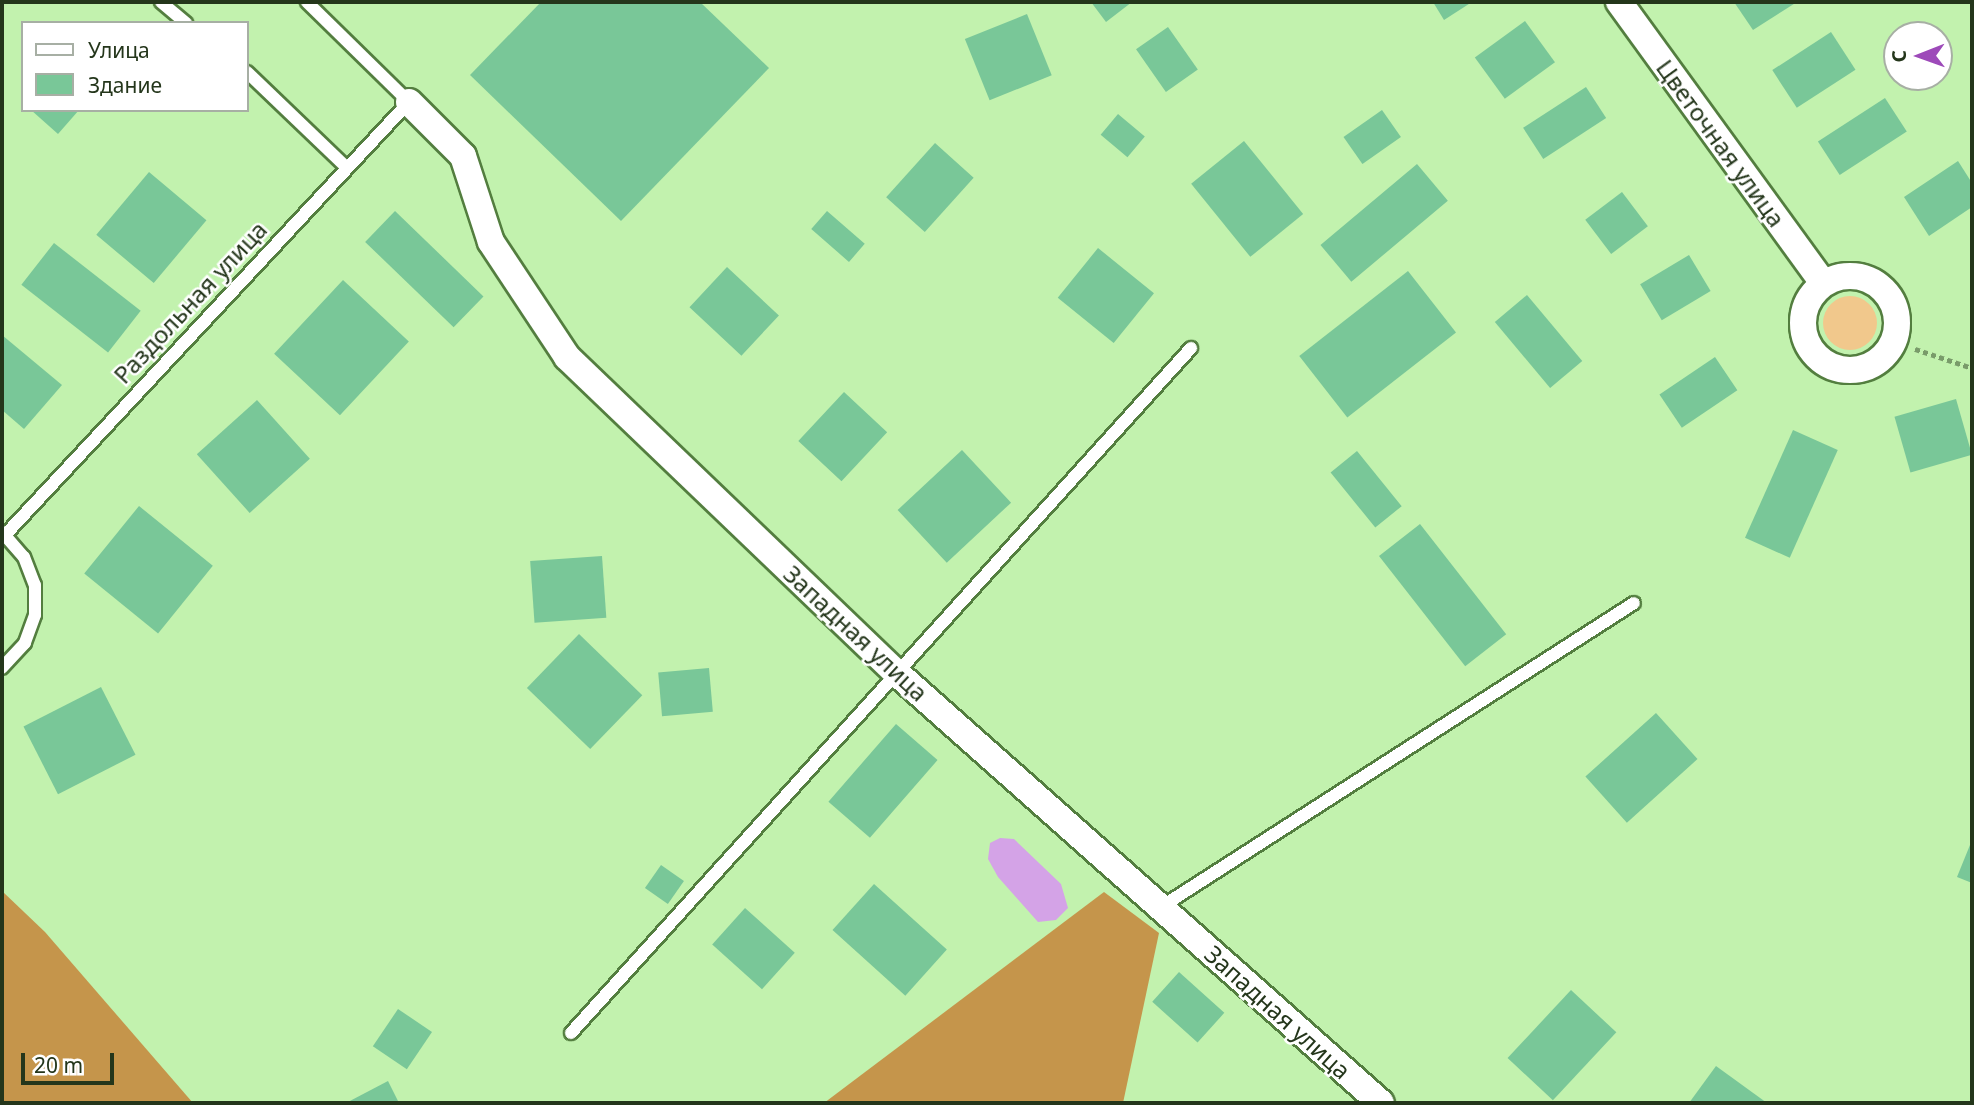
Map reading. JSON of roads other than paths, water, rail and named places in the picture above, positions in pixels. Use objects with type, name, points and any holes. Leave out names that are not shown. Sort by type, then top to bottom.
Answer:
[{"type":"street","name":"Цветочная улица","points":[[1619,2],[1823,284]]},
{"type":"street","name":"Западная улица","points":[[409,102],[463,156],[491,242],[567,357],[901,676],[1381,1103]]},
{"type":"lane","points":[[161,2],[184,21]]},
{"type":"lane","points":[[307,2],[409,102]]},
{"type":"lane","points":[[248,73],[345,166]]},
{"type":"lane","name":"Раздольная улица","points":[[4,533],[345,166],[409,102]]},
{"type":"lane","points":[[571,1034],[901,676],[1191,348]]},
{"type":"lane","points":[[2,668],[25,643],[35,615],[31,575],[4,533]]},
{"type":"lane","points":[[1161,907],[1634,603]]}]
